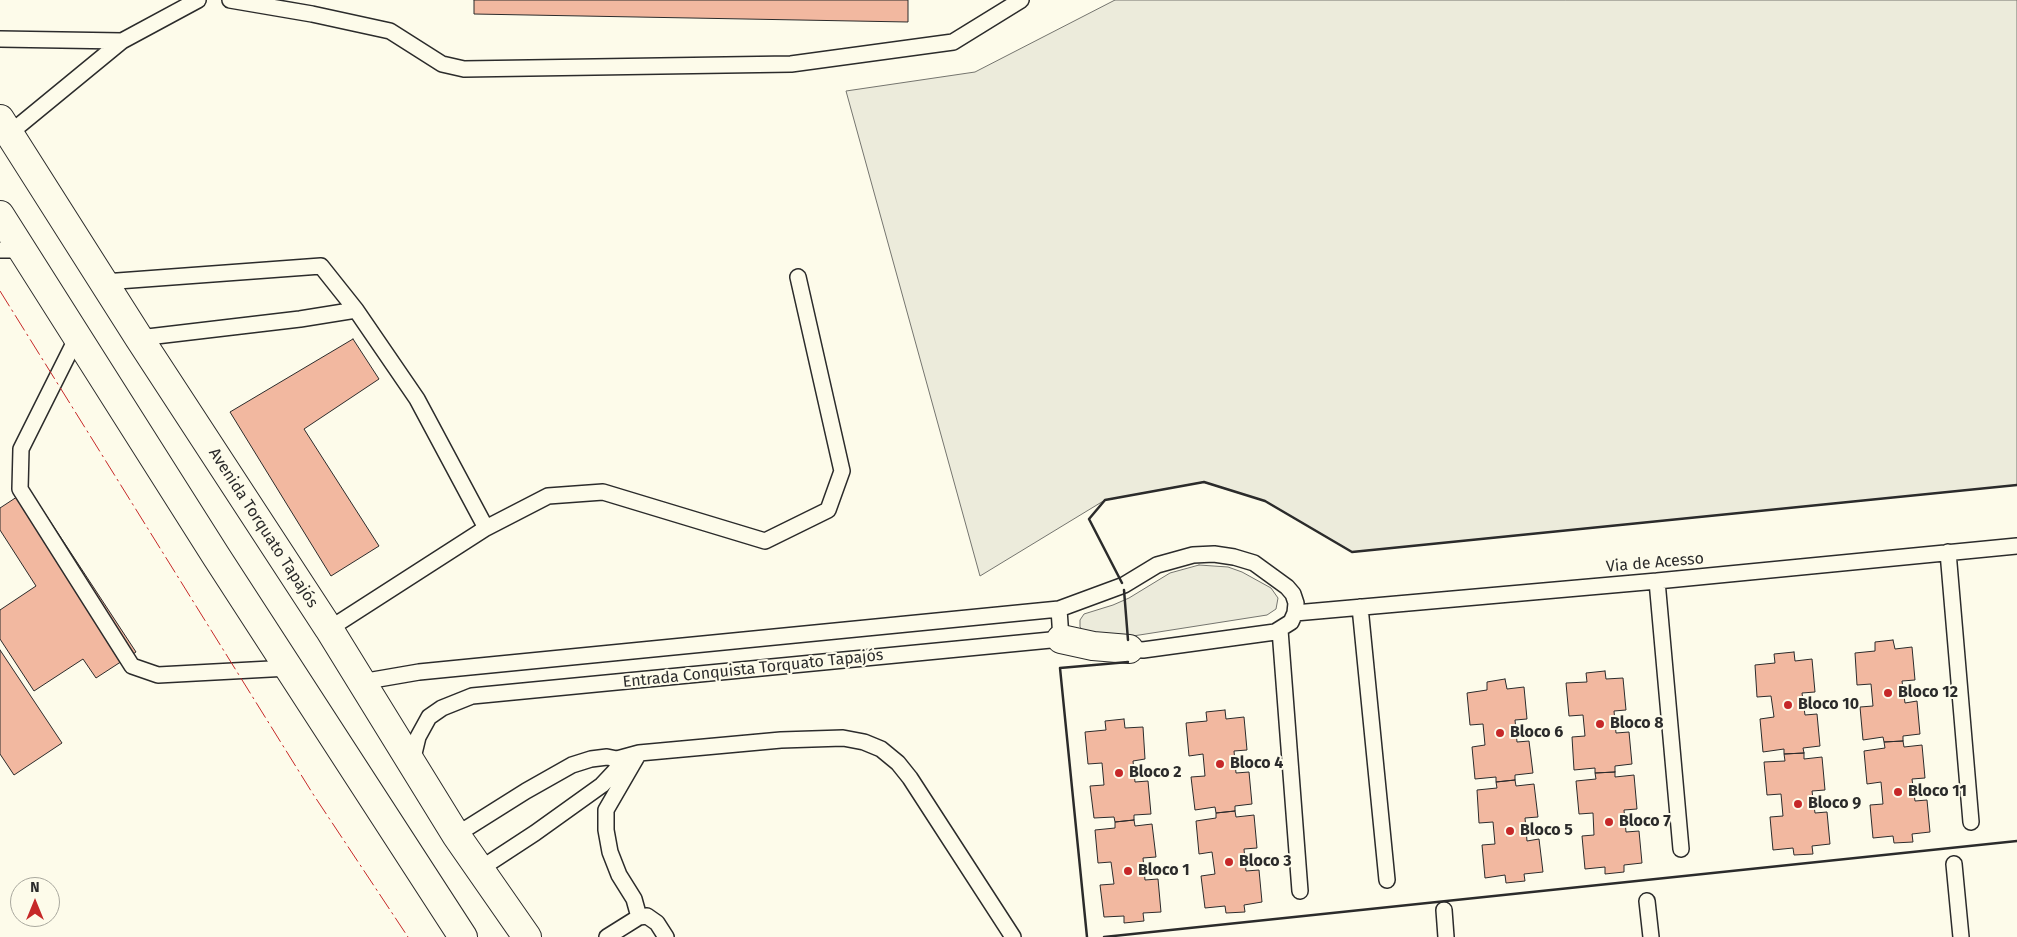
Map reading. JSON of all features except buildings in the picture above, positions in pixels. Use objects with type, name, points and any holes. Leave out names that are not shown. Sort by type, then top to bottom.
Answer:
[{"type":"main road","name":"Avenida Torquato Tapajós","points":[[5,126],[138,338],[329,629],[456,835],[527,937]]},
{"type":"main road","points":[[0,215],[11,250],[77,336],[463,937]]},
{"type":"main road","name":"Entrada Conquista Torquato Tapajós","points":[[1062,638],[1092,646],[1129,649]]},
{"type":"lane","points":[[5,126],[122,41],[198,0]]},
{"type":"lane","points":[[230,0],[312,14],[390,31],[442,64],[464,69],[791,64],[953,42],[1021,0]]},
{"type":"lane","points":[[0,39],[122,41]]},
{"type":"lane","points":[[104,282],[321,266],[356,310],[416,400],[486,528]]},
{"type":"lane","points":[[329,629],[486,528],[548,496],[603,492],[764,541],[828,510],[842,471],[798,277]]},
{"type":"lane","points":[[138,338],[300,319],[356,310]]},
{"type":"lane","points":[[77,336],[21,449],[20,490],[132,666],[158,675],[289,668]]},
{"type":"lane","name":"Via de Acesso","points":[[1295,613],[1657,581],[2017,546]]},
{"type":"lane","points":[[1948,552],[1971,822]]},
{"type":"lane","points":[[361,682],[419,672],[1059,609],[1124,585],[1157,565],[1175,558],[1193,555],[1214,554],[1254,563],[1287,587],[1293,594],[1296,603],[1295,613],[1291,622],[1275,632],[1142,650],[1129,649]]},
{"type":"lane","points":[[1657,581],[1681,849]]},
{"type":"lane","points":[[1360,607],[1387,880]]},
{"type":"lane","points":[[1059,609],[1062,638]]},
{"type":"lane","points":[[1280,630],[1300,891]]},
{"type":"lane","name":"Entrada Conquista Torquato Tapajós","points":[[412,762],[418,737],[429,717],[449,705],[472,696],[1062,638]]},
{"type":"lane","points":[[456,835],[526,791],[572,765],[591,759],[608,757],[617,759],[639,753],[810,738],[843,738],[864,742],[881,749],[898,763],[910,778],[1013,937]]},
{"type":"lane","points":[[638,917],[634,898],[619,875],[610,852],[606,830],[606,810],[639,753]]},
{"type":"lane","points":[[480,869],[535,833],[602,785],[617,769],[617,759]]},
{"type":"lane","points":[[1954,864],[1961,937]]},
{"type":"lane","points":[[1647,901],[1651,937]]},
{"type":"lane","points":[[1444,910],[1446,937]]},
{"type":"lane","points":[[607,937],[638,917],[648,916],[657,923],[666,937]]},
{"type":"shaded area","points":[[1115,0],[2017,0],[2017,485],[1352,552],[1265,501],[1203,482],[1105,500],[980,576],[846,91],[975,72]]},
{"type":"shaded area","points":[[1199,565],[1228,567],[1242,572],[1271,588],[1278,598],[1276,609],[1267,615],[1133,636],[1084,632],[1080,627],[1080,620],[1084,614],[1129,598],[1170,573]]},
{"type":"wall","points":[[1122,583],[1089,519],[1105,500],[1204,482],[1265,501],[1352,552],[2017,485]]},
{"type":"wall","points":[[1124,590],[1128,640]]},
{"type":"wall","points":[[1087,937],[1060,668],[1128,662]]},
{"type":"wall","points":[[1104,937],[2017,841]]},
{"type":"power","points":[[0,291],[313,794],[408,937]]},
{"type":"place","name":"Bloco 12","points":[[1888,693]]},
{"type":"place","name":"Bloco 10","points":[[1788,705]]},
{"type":"place","name":"Bloco 8","points":[[1600,724]]},
{"type":"place","name":"Bloco 6","points":[[1500,733]]},
{"type":"place","name":"Bloco 4","points":[[1220,764]]},
{"type":"place","name":"Bloco 2","points":[[1119,773]]},
{"type":"place","name":"Bloco 11","points":[[1898,792]]},
{"type":"place","name":"Bloco 9","points":[[1798,804]]},
{"type":"place","name":"Bloco 7","points":[[1609,822]]},
{"type":"place","name":"Bloco 5","points":[[1510,831]]},
{"type":"place","name":"Bloco 3","points":[[1229,862]]},
{"type":"place","name":"Bloco 1","points":[[1128,871]]}]
